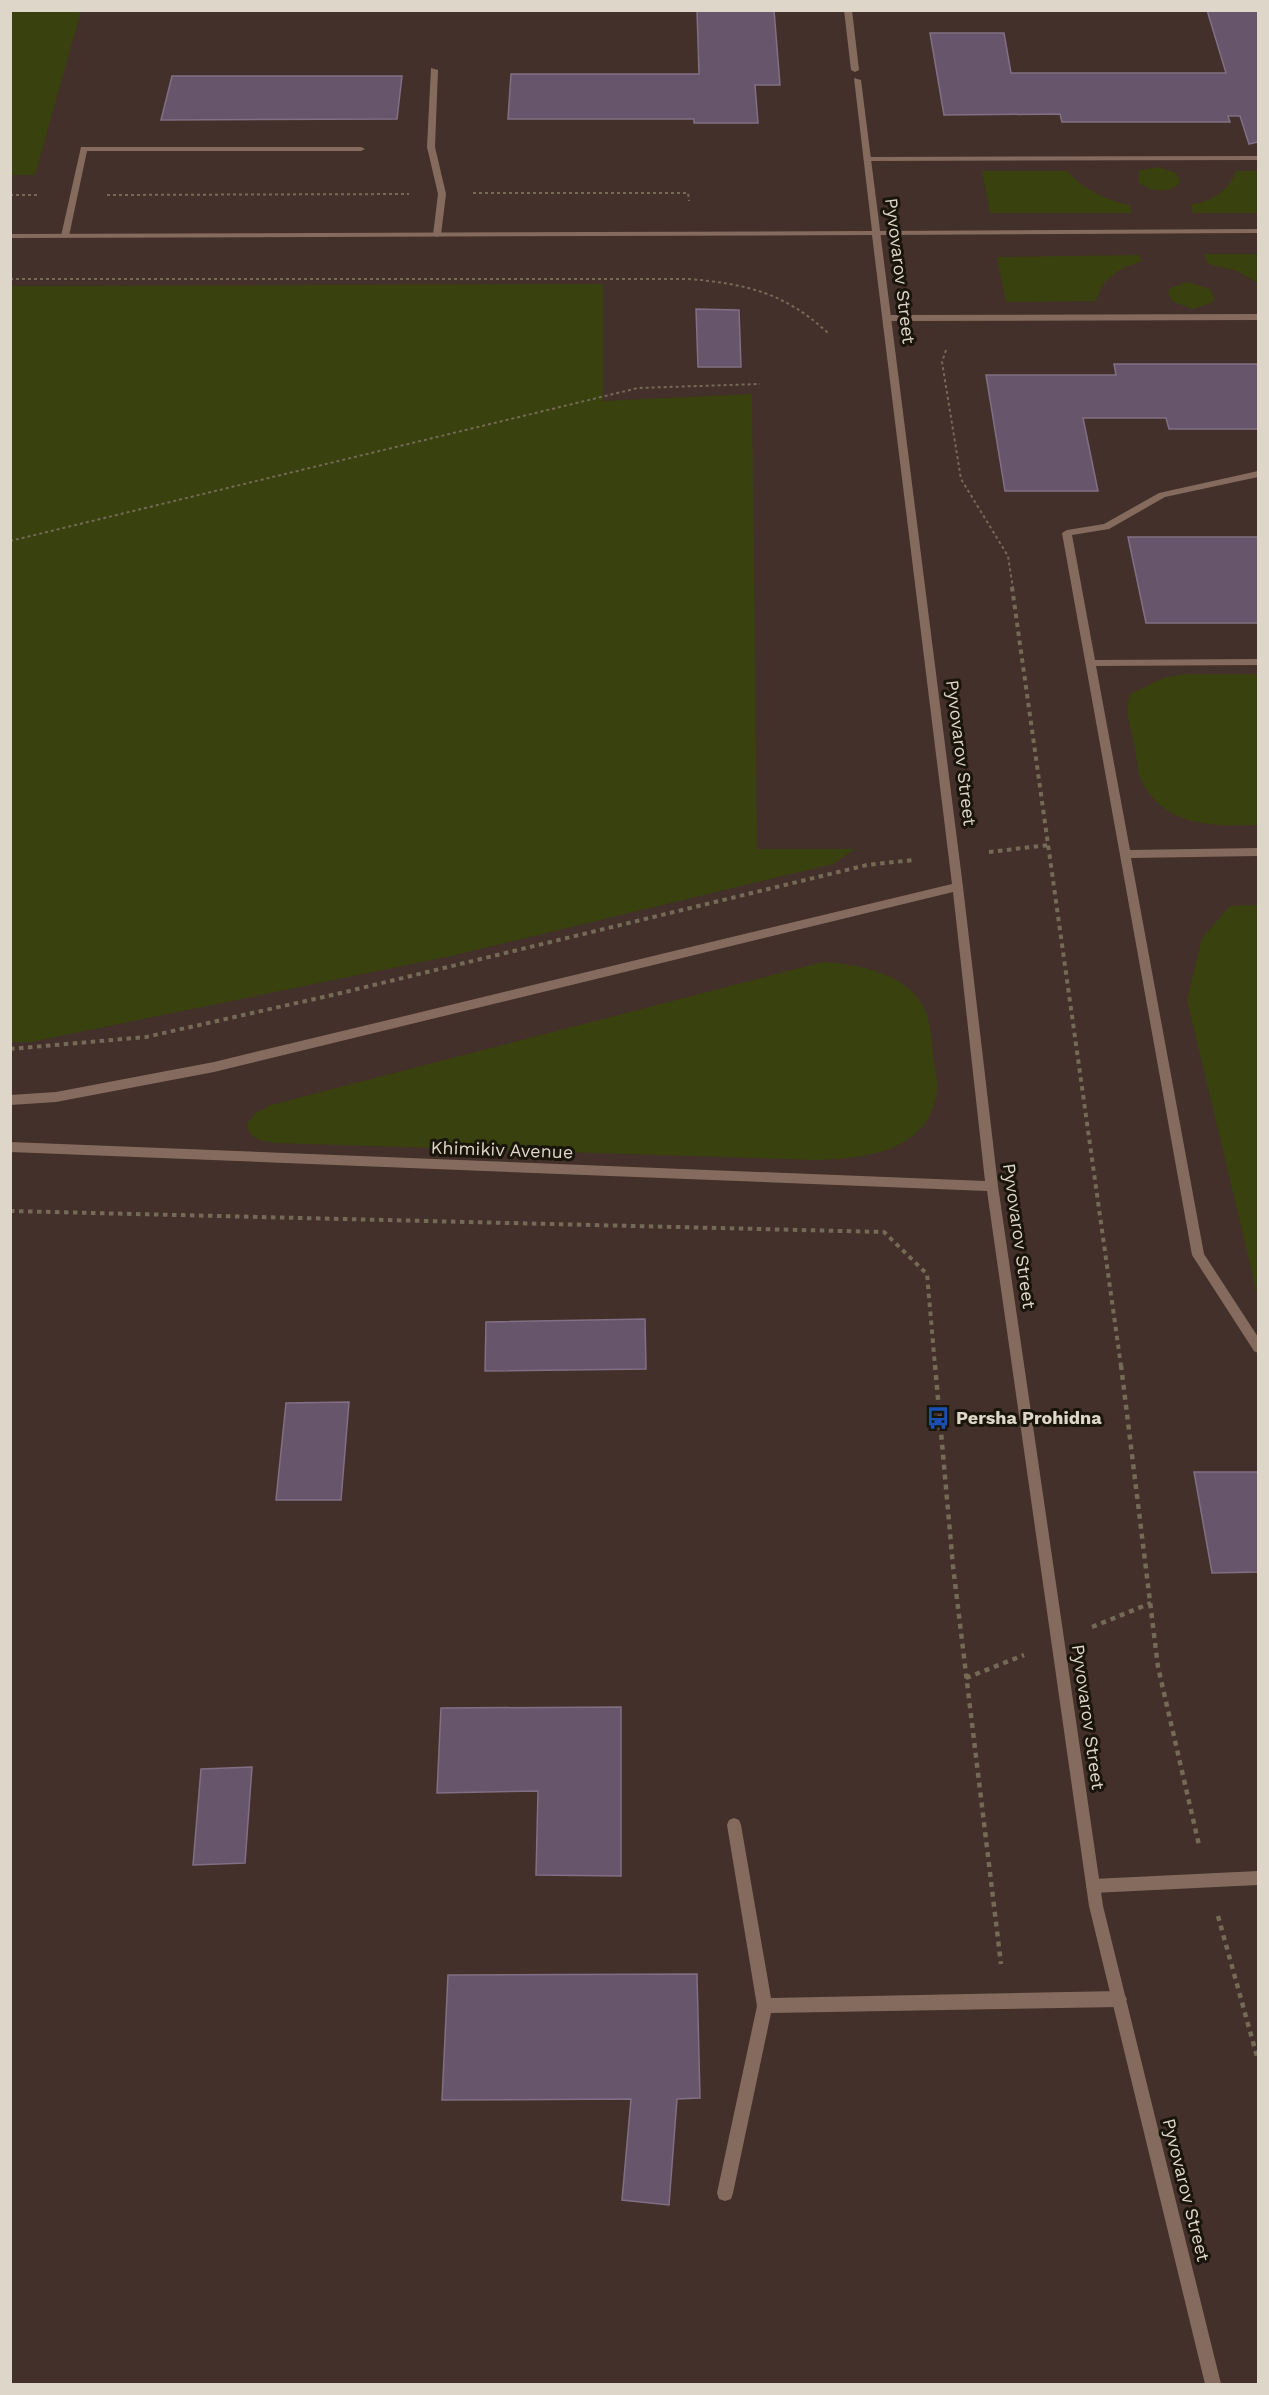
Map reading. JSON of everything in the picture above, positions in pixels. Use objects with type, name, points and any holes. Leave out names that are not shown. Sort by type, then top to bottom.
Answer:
[{"type":"street","points":[[848,10],[855,70]]},
{"type":"street","points":[[992,10],[1014,10]]},
{"type":"street","points":[[434,69],[431,147],[442,194],[437,235]]},
{"type":"street","name":"Pyvovarov Street","points":[[857,80],[958,887],[992,1186],[1093,1886],[1213,2385]]},
{"type":"street","points":[[65,236],[84,149],[360,149]]},
{"type":"street","points":[[867,159],[1258,158]]},
{"type":"street","points":[[10,236],[1258,231]]},
{"type":"street","points":[[887,318],[1258,317]]},
{"type":"street","points":[[1258,474],[1162,495],[1106,527],[1067,533],[1198,1256],[1258,1347]]},
{"type":"street","points":[[1090,663],[1258,662]]},
{"type":"street","points":[[1125,854],[1258,852]]},
{"type":"street","points":[[10,1100],[56,1097],[214,1067],[958,887]]},
{"type":"street","name":"Khimikiv Avenue","points":[[10,1147],[992,1186]]},
{"type":"street","points":[[725,2193],[765,2006],[734,1825]]},
{"type":"street","points":[[1093,1886],[1258,1878]]},
{"type":"street","points":[[765,2006],[1119,1999]]},
{"type":"path","points":[[10,195],[637,192]]},
{"type":"path","points":[[10,279],[666,278],[721,280],[771,291],[803,309],[828,333]]},
{"type":"path","points":[[951,347],[945,351],[942,362],[961,479],[1008,556],[1107,1252],[1158,1667],[1208,1881],[1258,2060]]},
{"type":"path","points":[[10,541],[638,388],[760,384]]},
{"type":"path","points":[[10,1049],[146,1037],[341,993],[867,865],[1049,845]]},
{"type":"path","points":[[10,1211],[884,1232],[904,1249],[927,1274],[953,1566],[1005,2001]]},
{"type":"shaded area","points":[[11,11],[1258,11],[1258,2384],[11,2384]]},
{"type":"green space","points":[[10,11],[81,11],[35,175],[11,175]]},
{"type":"green space","points":[[1158,167],[1176,173],[1180,181],[1178,185],[1168,190],[1157,190],[1147,188],[1138,182],[1139,171]]},
{"type":"green space","points":[[982,171],[1067,171],[1081,184],[1096,193],[1130,205],[1132,213],[990,213]]},
{"type":"green space","points":[[1236,171],[1258,171],[1258,213],[1193,213],[1191,205],[1219,194],[1229,184]]},
{"type":"green space","points":[[1204,254],[1258,254],[1258,283],[1237,271],[1208,264]]},
{"type":"green space","points":[[1140,255],[1141,262],[1125,267],[1107,280],[1096,301],[1006,302],[997,257]]},
{"type":"green space","points":[[1188,282],[1210,289],[1214,298],[1213,302],[1194,309],[1173,302],[1168,293],[1170,288]]},
{"type":"green space","points":[[603,284],[603,401],[752,394],[757,849],[855,849],[833,864],[451,956],[31,1042],[11,1042],[11,286]]},
{"type":"green space","points":[[1184,674],[1258,674],[1258,825],[1208,824],[1177,816],[1151,796],[1141,780],[1128,714],[1130,694],[1163,678]]},
{"type":"green space","points":[[1258,905],[1258,1297],[1187,1000],[1202,938],[1230,906]]},
{"type":"green space","points":[[823,962],[868,969],[897,981],[920,1001],[927,1015],[937,1092],[931,1112],[921,1128],[892,1148],[856,1157],[818,1160],[275,1143],[256,1138],[248,1129],[247,1123],[256,1113],[271,1105]]},
{"type":"building","points":[[697,10],[774,10],[780,85],[755,85],[758,123],[694,123],[694,119],[508,119],[511,74],[699,74]]},
{"type":"building","points":[[1207,10],[1258,10],[1258,142],[1249,144],[1240,116],[1228,116],[1230,122],[1062,122],[1060,114],[944,115],[930,33],[1004,33],[1011,73],[1226,73]]},
{"type":"building","points":[[172,76],[402,76],[397,119],[161,120]]},
{"type":"building","points":[[696,309],[739,310],[741,367],[698,367]]},
{"type":"building","points":[[1114,364],[1258,364],[1258,429],[1169,429],[1166,418],[1083,418],[1098,491],[1005,491],[986,375],[1116,375]]},
{"type":"building","points":[[1128,537],[1258,537],[1258,623],[1146,623]]},
{"type":"building","points":[[645,1319],[646,1369],[485,1371],[486,1322]]},
{"type":"building","points":[[349,1402],[341,1500],[276,1500],[286,1403]]},
{"type":"building","points":[[1194,1472],[1258,1472],[1258,1572],[1212,1573]]},
{"type":"building","points":[[621,1707],[621,1876],[536,1875],[538,1791],[437,1793],[441,1708]]},
{"type":"building","points":[[252,1767],[245,1863],[193,1865],[201,1769]]},
{"type":"building","points":[[697,1974],[700,2098],[677,2099],[669,2205],[622,2200],[631,2099],[442,2100],[448,1975]]},
{"type":"place","name":"Persha Prohidna","points":[[938,1418]]}]
